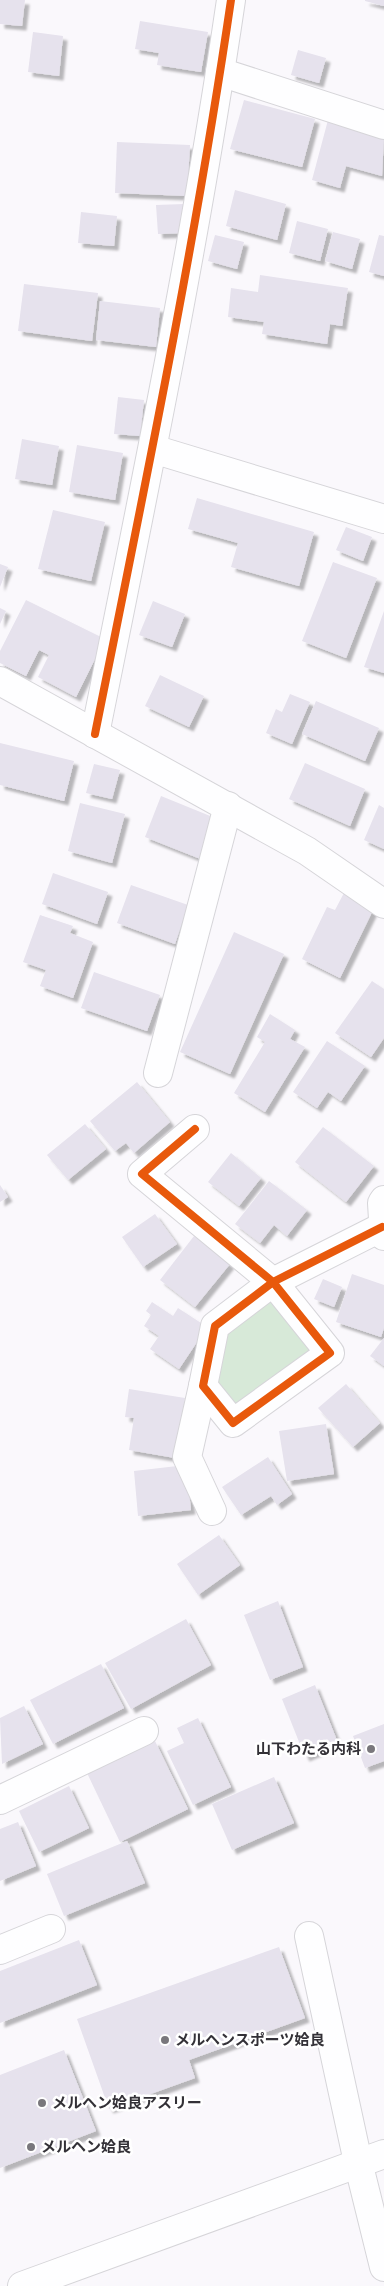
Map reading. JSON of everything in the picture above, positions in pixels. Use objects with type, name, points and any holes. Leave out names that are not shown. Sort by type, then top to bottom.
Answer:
[{"type":"street","points":[[95,734],[152,449],[220,72],[231,0]]},
{"type":"street","points":[[220,72],[384,125]]},
{"type":"street","points":[[152,449],[384,519]]},
{"type":"street","points":[[0,682],[307,851],[384,904]]},
{"type":"street","points":[[158,1073],[228,806]]},
{"type":"street","points":[[195,1129],[142,1174],[273,1282],[330,1353],[233,1423],[203,1386]]},
{"type":"street","points":[[212,1511],[187,1457],[215,1326],[273,1282],[383,1232],[382,1203],[384,1200]]},
{"type":"street","points":[[0,1800],[144,1731]]},
{"type":"street","points":[[0,1950],[51,1929]]},
{"type":"street","points":[[309,1936],[358,2162],[384,2267]]},
{"type":"street","points":[[22,2286],[73,2277],[358,2162],[384,2154]]},
{"type":"green space","points":[[272,1288],[322,1351],[237,1415],[213,1384],[222,1326]]},
{"type":"building","points":[[0,0],[25,0],[22,26],[0,24]]},
{"type":"building","points":[[384,0],[384,6],[365,1]]},
{"type":"building","points":[[140,21],[208,32],[201,72],[157,65],[159,53],[135,49]]},
{"type":"building","points":[[33,32],[63,36],[59,76],[28,72]]},
{"type":"building","points":[[298,50],[326,58],[319,83],[291,75]]},
{"type":"building","points":[[244,100],[315,119],[302,167],[230,149]]},
{"type":"building","points":[[328,120],[384,136],[382,176],[346,166],[340,188],[312,180]]},
{"type":"building","points":[[117,142],[190,145],[187,196],[115,193]]},
{"type":"building","points":[[235,190],[286,204],[277,240],[226,226]]},
{"type":"building","points":[[184,204],[185,233],[158,234],[156,205]]},
{"type":"building","points":[[81,212],[117,216],[114,246],[78,243]]},
{"type":"building","points":[[297,221],[328,229],[320,261],[289,253]]},
{"type":"building","points":[[333,232],[360,239],[352,269],[325,261]]},
{"type":"building","points":[[215,235],[244,242],[237,269],[208,261]]},
{"type":"building","points":[[379,235],[384,236],[384,276],[369,272]]},
{"type":"building","points":[[260,275],[348,288],[342,326],[330,324],[327,344],[262,334],[264,322],[228,317],[231,288],[258,292]]},
{"type":"building","points":[[24,284],[98,293],[92,341],[18,331]]},
{"type":"building","points":[[100,301],[160,308],[156,347],[96,340]]},
{"type":"building","points":[[118,397],[144,400],[140,436],[114,434]]},
{"type":"building","points":[[22,439],[59,446],[52,485],[15,479]]},
{"type":"building","points":[[77,445],[123,453],[115,500],[69,492]]},
{"type":"building","points":[[197,498],[314,532],[299,586],[231,567],[238,543],[188,529]]},
{"type":"building","points":[[53,510],[105,522],[91,581],[38,569]]},
{"type":"building","points":[[346,527],[372,537],[363,561],[336,550]]},
{"type":"building","points":[[333,562],[377,578],[346,658],[302,641]]},
{"type":"building","points":[[0,564],[8,567],[0,587]]},
{"type":"building","points":[[26,600],[105,639],[76,697],[38,677],[49,655],[39,650],[26,676],[0,663],[0,651]]},
{"type":"building","points":[[153,601],[185,614],[172,647],[139,635]]},
{"type":"building","points":[[0,608],[6,611],[0,624]]},
{"type":"building","points":[[384,611],[384,673],[364,667]]},
{"type":"building","points":[[160,675],[204,696],[189,727],[145,706]]},
{"type":"building","points":[[290,694],[310,702],[292,744],[266,733],[276,709],[282,712]]},
{"type":"building","points":[[316,701],[379,728],[365,761],[302,734]]},
{"type":"building","points":[[0,743],[74,761],[64,801],[0,785]]},
{"type":"building","points":[[305,763],[365,789],[350,826],[289,799]]},
{"type":"building","points":[[94,764],[120,770],[112,799],[86,793]]},
{"type":"building","points":[[161,796],[220,820],[203,860],[145,837]]},
{"type":"building","points":[[80,803],[125,814],[112,863],[68,851]]},
{"type":"building","points":[[379,805],[384,808],[384,849],[364,840]]},
{"type":"building","points":[[53,873],[108,892],[97,924],[42,904]]},
{"type":"building","points":[[131,885],[188,905],[175,944],[117,923]]},
{"type":"building","points":[[345,891],[375,906],[340,978],[302,959],[327,907],[335,910]]},
{"type":"building","points":[[40,915],[73,926],[70,933],[93,942],[73,998],[40,986],[46,970],[23,962]]},
{"type":"building","points":[[234,932],[284,954],[230,1074],[180,1052]]},
{"type":"building","points":[[94,972],[160,995],[147,1031],[81,1008]]},
{"type":"building","points":[[372,981],[384,989],[384,1038],[371,1057],[335,1033]]},
{"type":"building","points":[[270,1014],[295,1030],[290,1039],[305,1047],[265,1112],[234,1093],[265,1042],[257,1037]]},
{"type":"building","points":[[327,1041],[365,1066],[341,1101],[328,1092],[317,1108],[293,1092]]},
{"type":"building","points":[[137,1082],[170,1122],[134,1153],[126,1143],[115,1151],[90,1121]]},
{"type":"building","points":[[85,1124],[106,1149],[68,1180],[47,1155]]},
{"type":"building","points":[[323,1127],[374,1166],[346,1202],[295,1162]]},
{"type":"building","points":[[231,1153],[261,1178],[239,1206],[208,1182]]},
{"type":"building","points":[[269,1181],[307,1210],[287,1236],[274,1225],[260,1243],[235,1224]]},
{"type":"building","points":[[0,1185],[8,1197],[0,1202]]},
{"type":"building","points":[[155,1214],[177,1244],[143,1267],[122,1237]]},
{"type":"building","points":[[194,1236],[230,1264],[195,1307],[160,1280]]},
{"type":"building","points":[[352,1274],[384,1285],[384,1328],[381,1337],[336,1322]]},
{"type":"building","points":[[323,1279],[342,1287],[334,1307],[314,1299]]},
{"type":"building","points":[[152,1302],[173,1316],[178,1308],[207,1327],[179,1369],[150,1349],[159,1336],[144,1326],[151,1315],[146,1311]]},
{"type":"building","points":[[384,1338],[384,1366],[370,1356]]},
{"type":"building","points":[[346,1384],[380,1423],[353,1447],[318,1408]]},
{"type":"building","points":[[129,1389],[185,1398],[175,1458],[129,1450],[134,1418],[125,1417]]},
{"type":"building","points":[[326,1424],[334,1474],[287,1481],[279,1431]]},
{"type":"building","points":[[268,1457],[292,1494],[277,1505],[271,1496],[241,1515],[222,1487]]},
{"type":"building","points":[[186,1465],[191,1510],[138,1516],[134,1471]]},
{"type":"building","points":[[219,1535],[240,1565],[198,1595],[177,1564]]},
{"type":"building","points":[[278,1601],[303,1667],[270,1680],[244,1615]]},
{"type":"building","points":[[186,1619],[211,1665],[131,1709],[105,1663]]},
{"type":"building","points":[[101,1664],[124,1708],[53,1744],[30,1700]]},
{"type":"building","points":[[315,1685],[338,1743],[305,1757],[282,1699]]},
{"type":"building","points":[[24,1706],[43,1744],[2,1764],[0,1718]]},
{"type":"building","points":[[198,1718],[231,1787],[193,1805],[167,1751],[184,1743],[177,1728]]},
{"type":"building","name":"山下わたる内科","points":[[384,1724],[384,1761],[365,1768],[353,1736]]},
{"type":"building","points":[[155,1741],[188,1809],[120,1842],[87,1773]]},
{"type":"building","points":[[274,1777],[294,1823],[232,1850],[212,1804]]},
{"type":"building","points":[[69,1786],[89,1828],[39,1852],[19,1811]]},
{"type":"building","points":[[18,1822],[36,1866],[0,1881],[0,1829]]},
{"type":"building","points":[[127,1841],[145,1883],[64,1916],[47,1874]]},
{"type":"building","points":[[79,1940],[97,1985],[0,2023],[0,1971]]},
{"type":"building","name":"メルヘンスポーツ姶良","points":[[279,1947],[305,2018],[189,2060],[195,2078],[109,2109],[77,2019]]},
{"type":"building","name":"メルヘン姶良アスリー","points":[[64,2050],[96,2131],[0,2168],[0,2075]]},
{"type":"cycle path","points":[[95,734],[185,276],[231,0]]},
{"type":"cycle path","points":[[195,1129],[142,1174],[273,1282],[330,1353],[233,1423],[203,1386],[215,1326],[273,1282],[382,1227]]},
{"type":"place","name":"山下わたる内科","points":[[371,1749]]},
{"type":"place","name":"メルヘンスポーツ姶良","points":[[165,2040]]},
{"type":"place","name":"メルヘン姶良アスリー","points":[[42,2103]]},
{"type":"place","name":"メルヘン姶良","points":[[31,2147]]}]
